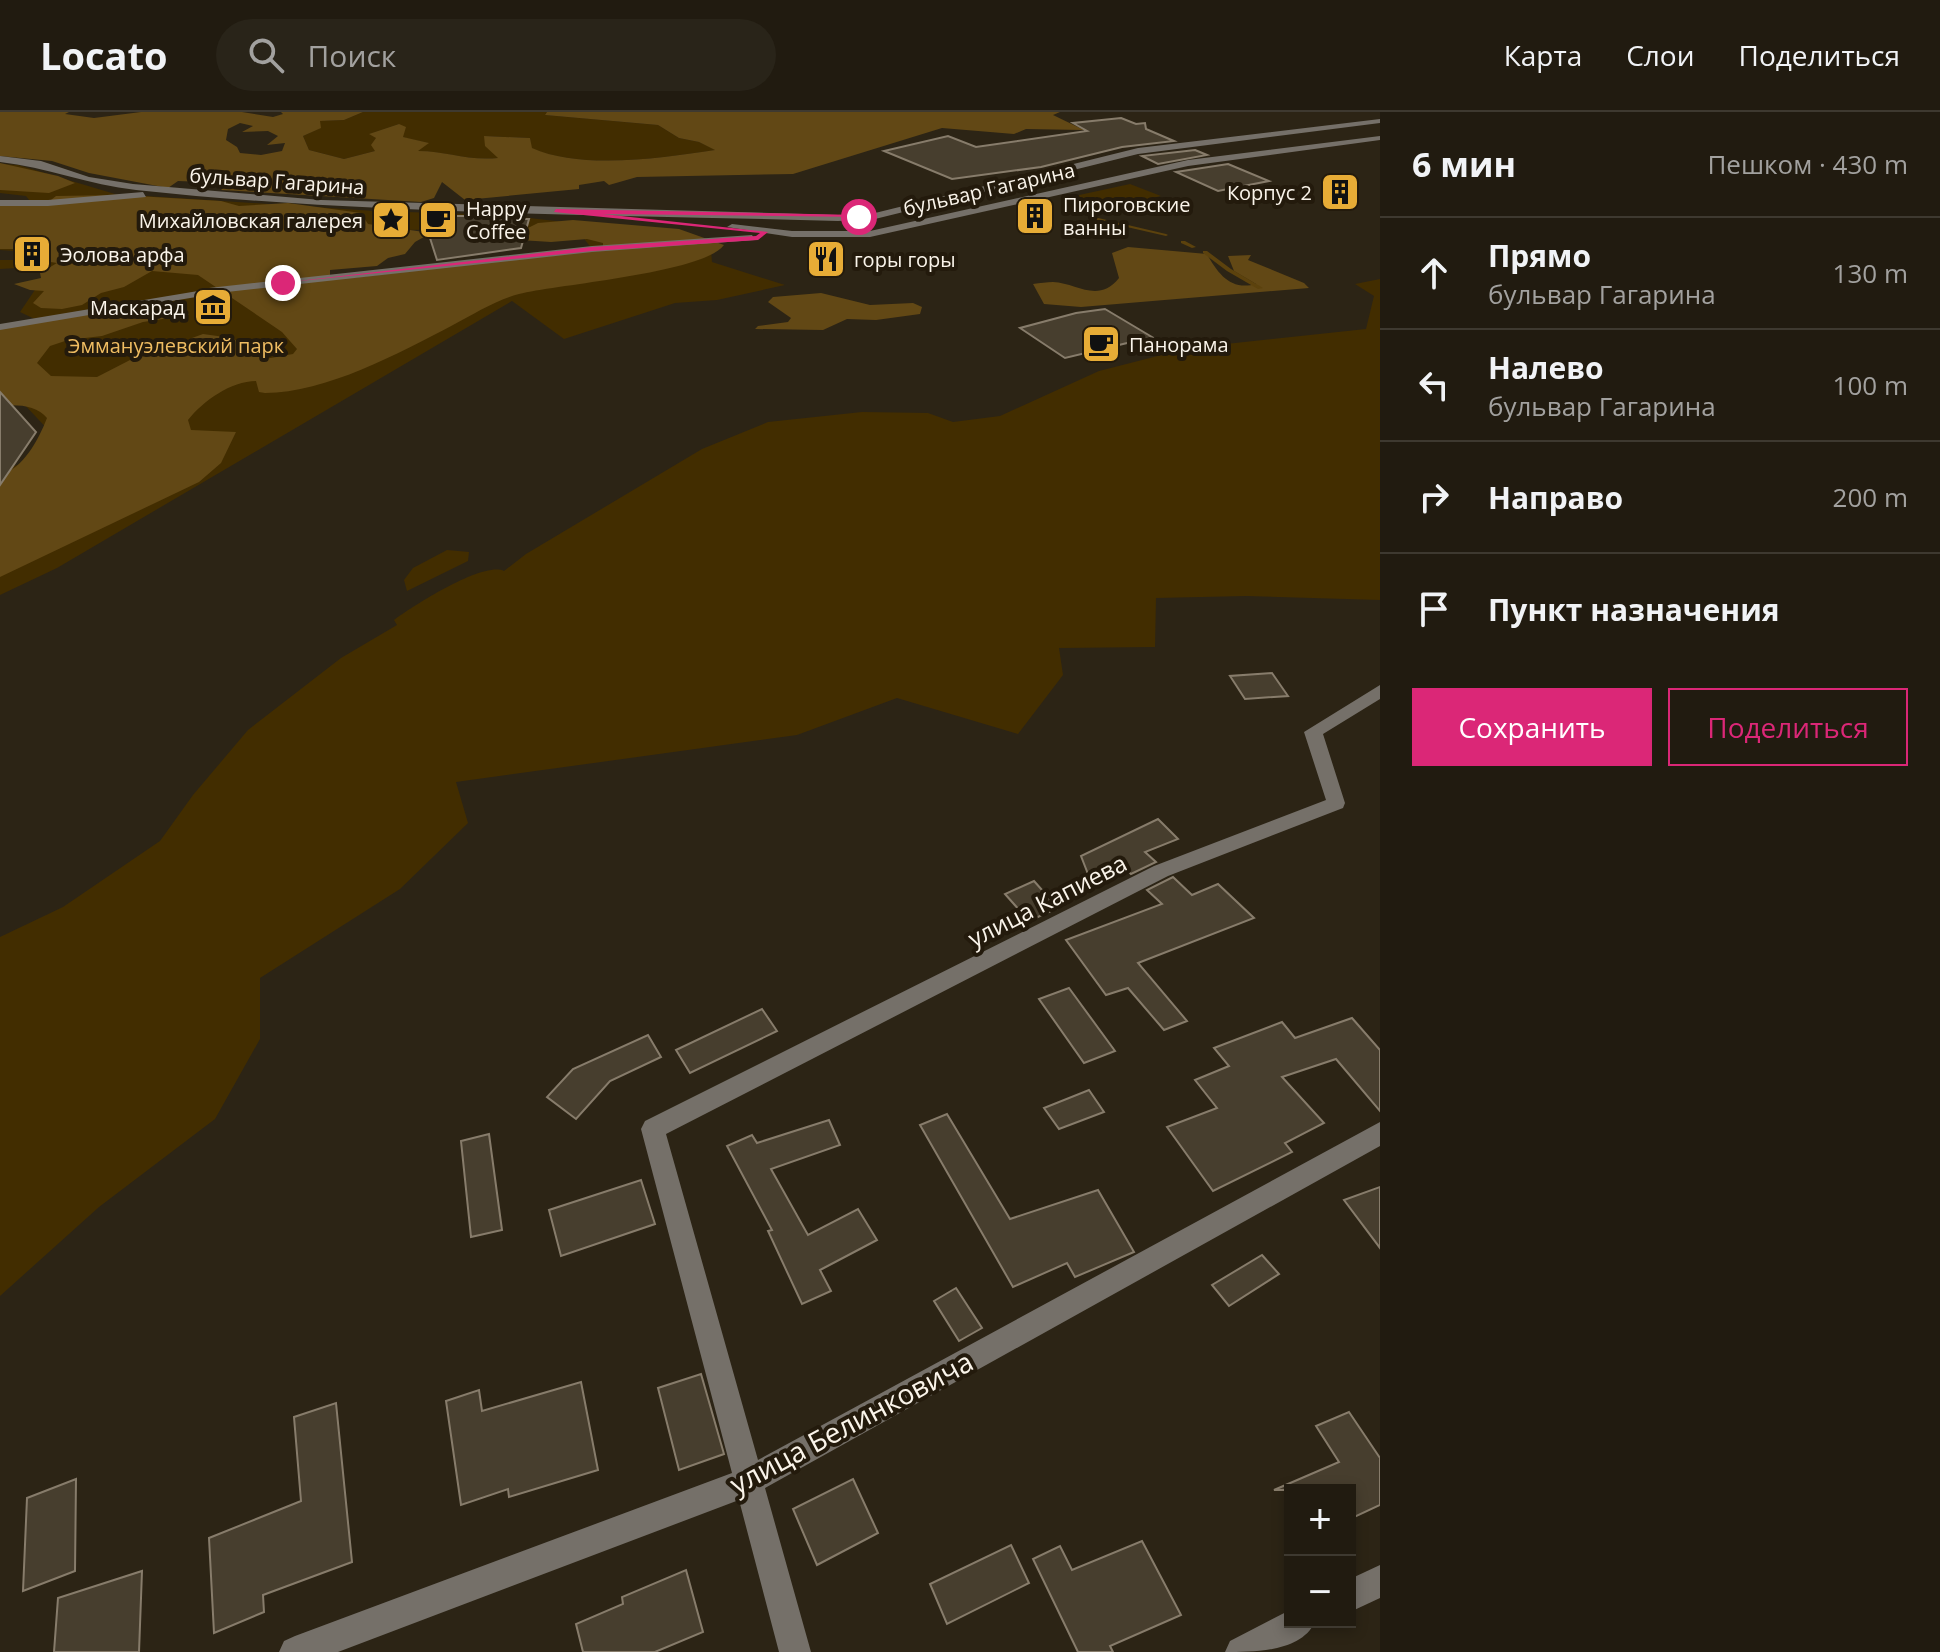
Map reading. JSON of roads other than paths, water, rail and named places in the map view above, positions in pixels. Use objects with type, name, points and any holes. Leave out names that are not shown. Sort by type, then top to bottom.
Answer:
[{"type":"street","name":"бульвар Гагарина","points":[[0,159],[41,164],[87,179],[166,192],[321,203],[705,216],[875,216],[1127,153],[1380,121]]},
{"type":"street","name":"бульвар Гагарина","points":[[556,211],[765,232],[820,235],[882,232],[1188,163],[1380,138]]},
{"type":"street","points":[[0,203],[121,199],[166,192]]},
{"type":"street","points":[[0,327],[204,293],[592,249],[758,238],[765,232]]},
{"type":"street","name":"улица Капиева","points":[[747,1482],[653,1129],[1161,871],[1336,803],[1313,732],[1380,691]]},
{"type":"street","name":"улица Белинковича","points":[[295,1652],[747,1482],[1380,1133]]},
{"type":"street","points":[[747,1482],[795,1652]]},
{"type":"street","points":[[1356,1593],[1380,1581]]},
{"type":"street","points":[[1241,1652],[1287,1628]]},
{"type":"waterway","points":[[1094,218],[1166,235]]},
{"type":"waterway","points":[[1183,242],[1194,247]]},
{"type":"waterway","points":[[1205,252],[1260,288]]},
{"type":"place","name":"Корпус 2","points":[[1340,192]]},
{"type":"place","name":"Пироговские ванны","points":[[1035,216]]},
{"type":"place","name":"Михайловская галерея","points":[[391,220]]},
{"type":"place","name":"Happy Coffee","points":[[438,220]]},
{"type":"place","name":"Эолова арфа","points":[[32,254]]},
{"type":"place","name":"горы горы","points":[[826,259]]},
{"type":"place","name":"Маскарад","points":[[213,307]]},
{"type":"place","name":"Панорама","points":[[1101,344]]},
{"type":"park label","name":"Эммануэлевский парк","points":[[176,345]]}]
